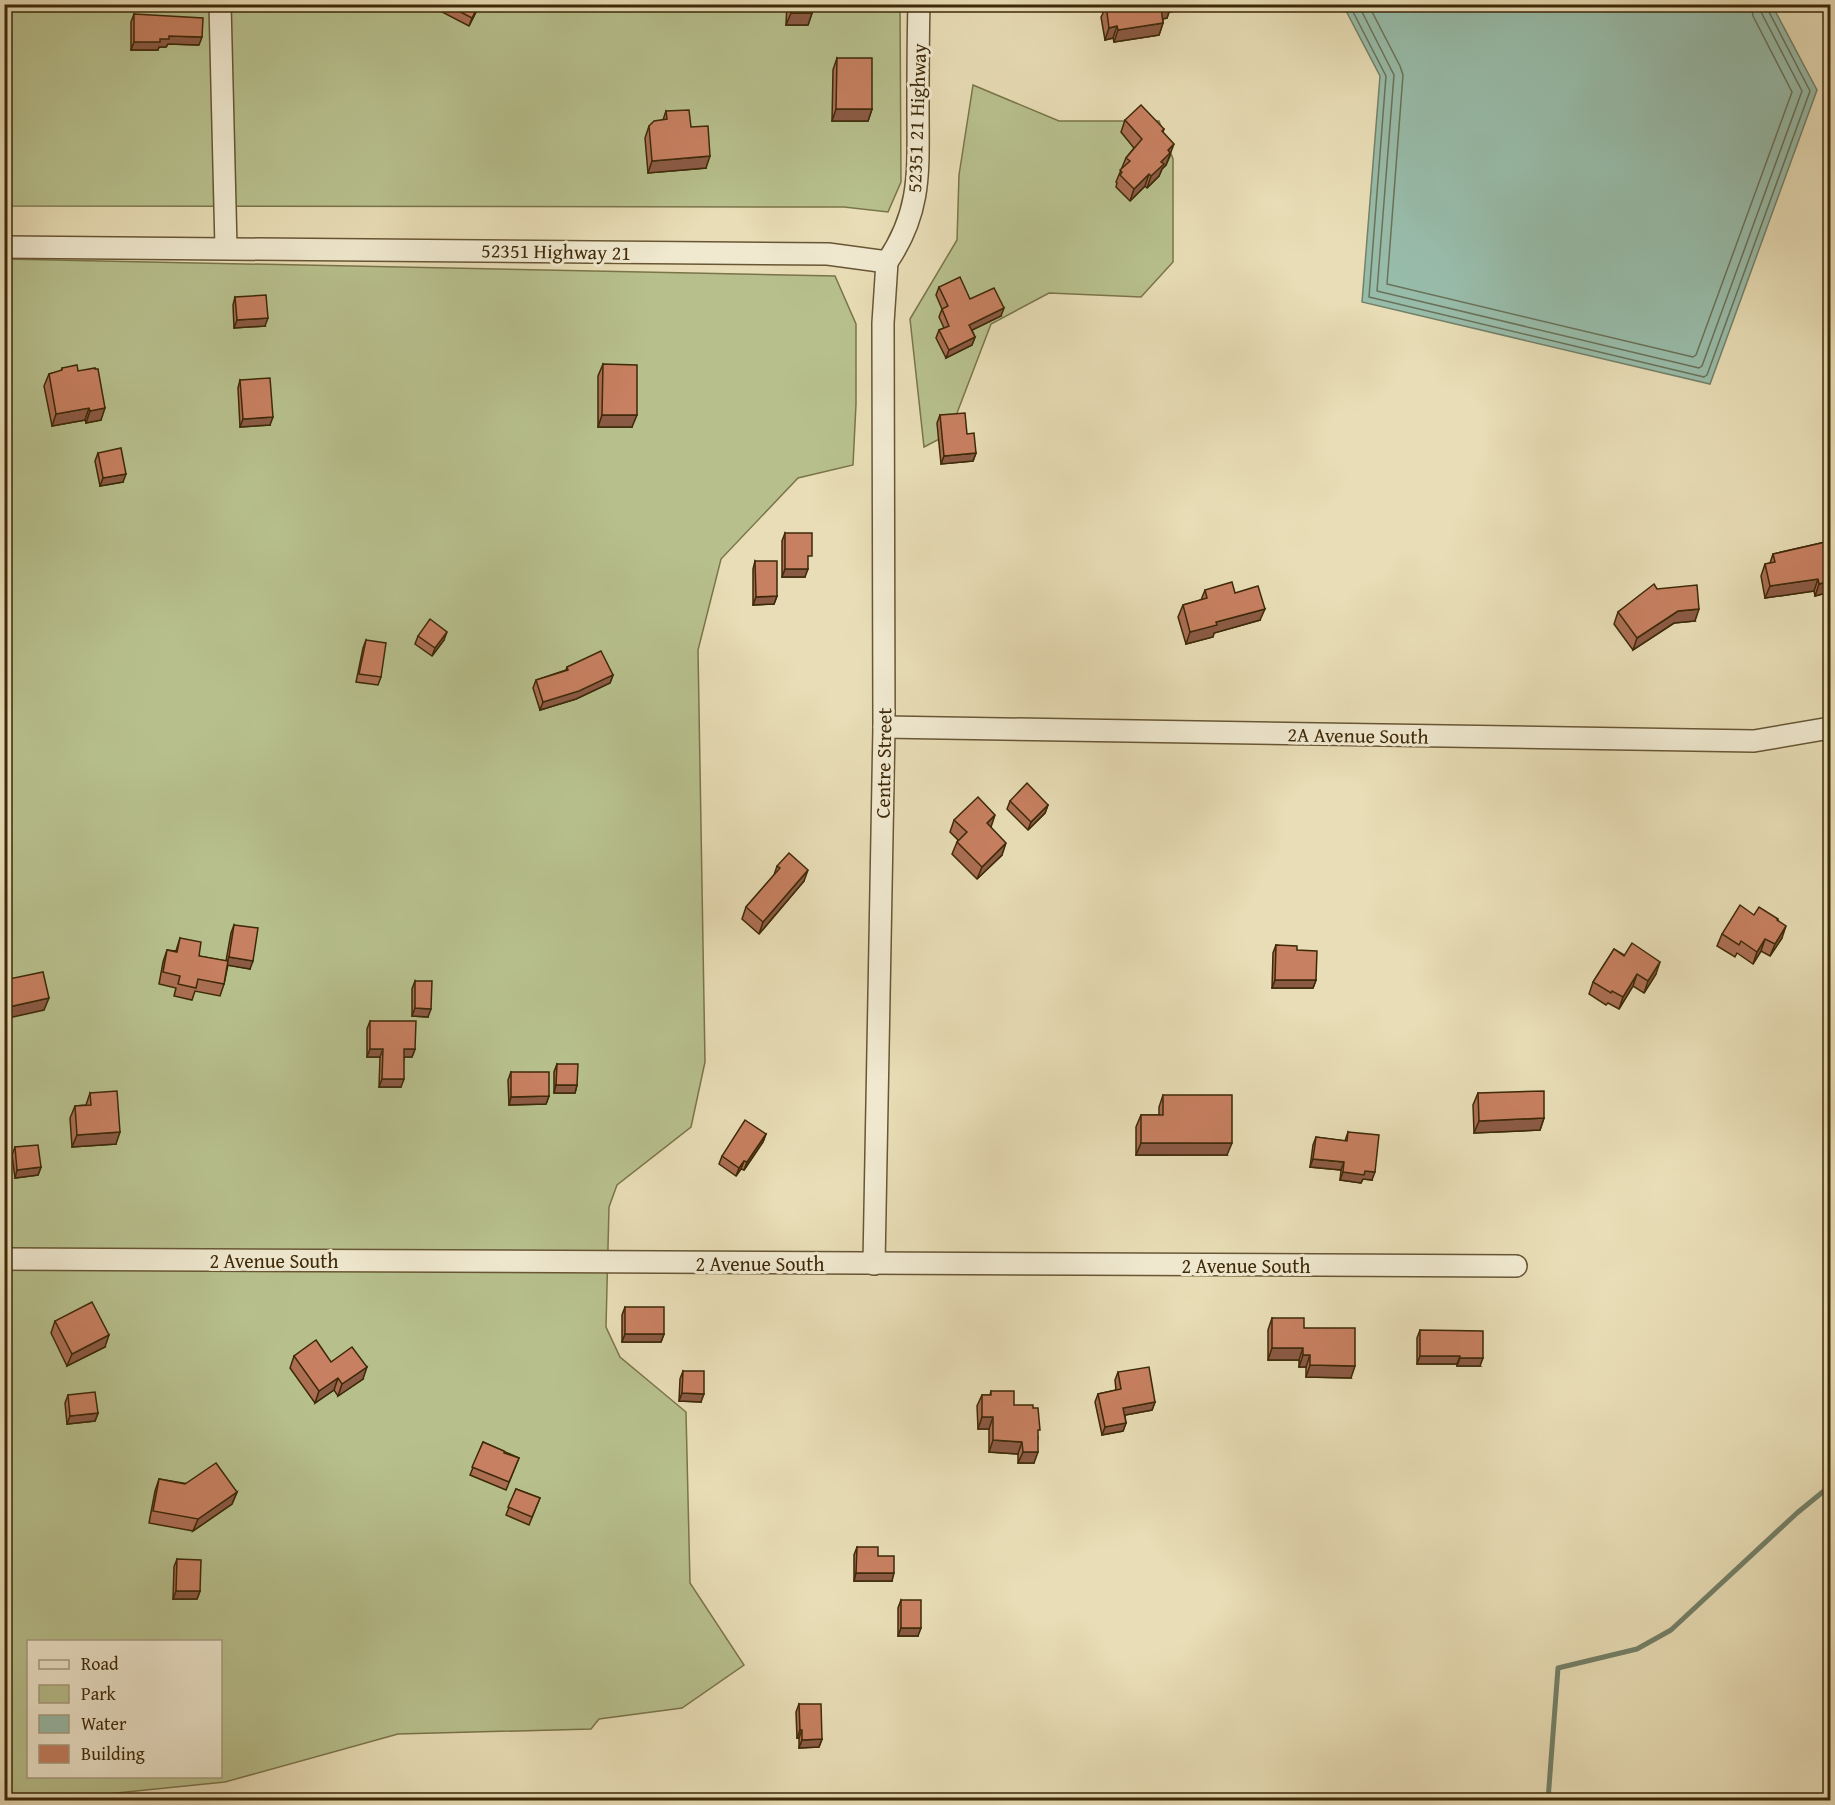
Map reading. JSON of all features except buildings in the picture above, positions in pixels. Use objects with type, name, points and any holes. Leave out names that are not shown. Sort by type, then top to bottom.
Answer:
[{"type":"street","points":[[220,4],[226,248]]},
{"type":"street","name":"52351 21 Highway","points":[[886,262],[901,240],[911,212],[918,180],[919,4]]},
{"type":"street","name":"52351 Highway 21","points":[[4,247],[828,254],[886,262]]},
{"type":"street","name":"Centre Street","points":[[874,1264],[884,727],[883,323],[886,262]]},
{"type":"street","name":"2A Avenue South","points":[[884,727],[1754,741],[1830,728]]},
{"type":"street","name":"2 Avenue South","points":[[4,1260],[1516,1266]]},
{"type":"green space","points":[[5,5],[900,5],[901,182],[888,212],[844,207],[5,206]]},
{"type":"green space","points":[[973,85],[1059,121],[1159,121],[1173,159],[1173,262],[1141,297],[1049,293],[991,324],[949,434],[924,447],[910,319],[957,240],[959,175]]},
{"type":"green space","points":[[5,259],[835,276],[856,324],[853,465],[798,478],[721,559],[698,650],[705,1062],[691,1127],[617,1185],[609,1207],[606,1327],[620,1357],[686,1412],[690,1583],[744,1665],[682,1708],[599,1719],[591,1729],[398,1734],[225,1782],[77,1797],[70,1800],[5,1800]]},
{"type":"water","points":[[1343,5],[1772,5],[1817,90],[1710,384],[1362,302],[1380,76]]},
{"type":"waterway","points":[[1548,1800],[1558,1668],[1637,1649],[1671,1630],[1797,1513],[1830,1486]]}]
